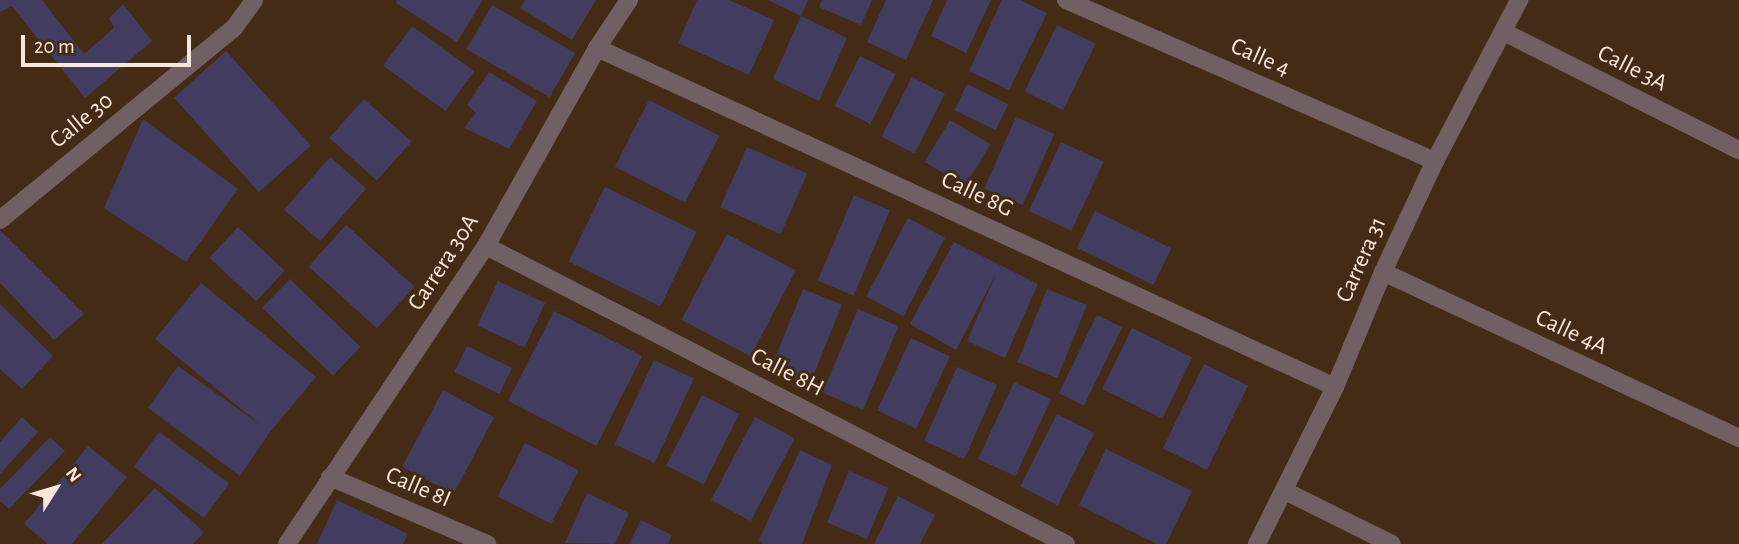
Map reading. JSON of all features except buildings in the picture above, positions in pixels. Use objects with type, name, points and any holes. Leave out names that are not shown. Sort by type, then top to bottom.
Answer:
[{"type":"street","name":"Calle 30","points":[[0,220],[234,28],[254,0]]},
{"type":"street","name":"Carrera 30A","points":[[286,544],[486,246],[597,48],[629,0]]},
{"type":"street","name":"Calle 4","points":[[1066,0],[1435,161]]},
{"type":"street","name":"Carrera 31","points":[[1257,544],[1335,387],[1383,272],[1435,161],[1519,0]]},
{"type":"street","name":"Calle 3A","points":[[1504,32],[1739,150]]},
{"type":"street","name":"Calle 8G","points":[[597,48],[1335,387]]},
{"type":"street","name":"Calle 8H","points":[[486,246],[1066,544]]},
{"type":"street","name":"Calle 4A","points":[[1383,272],[1739,438]]},
{"type":"street","name":"Calle 8I","points":[[330,477],[487,544]]},
{"type":"street","points":[[1285,491],[1392,544]]}]
